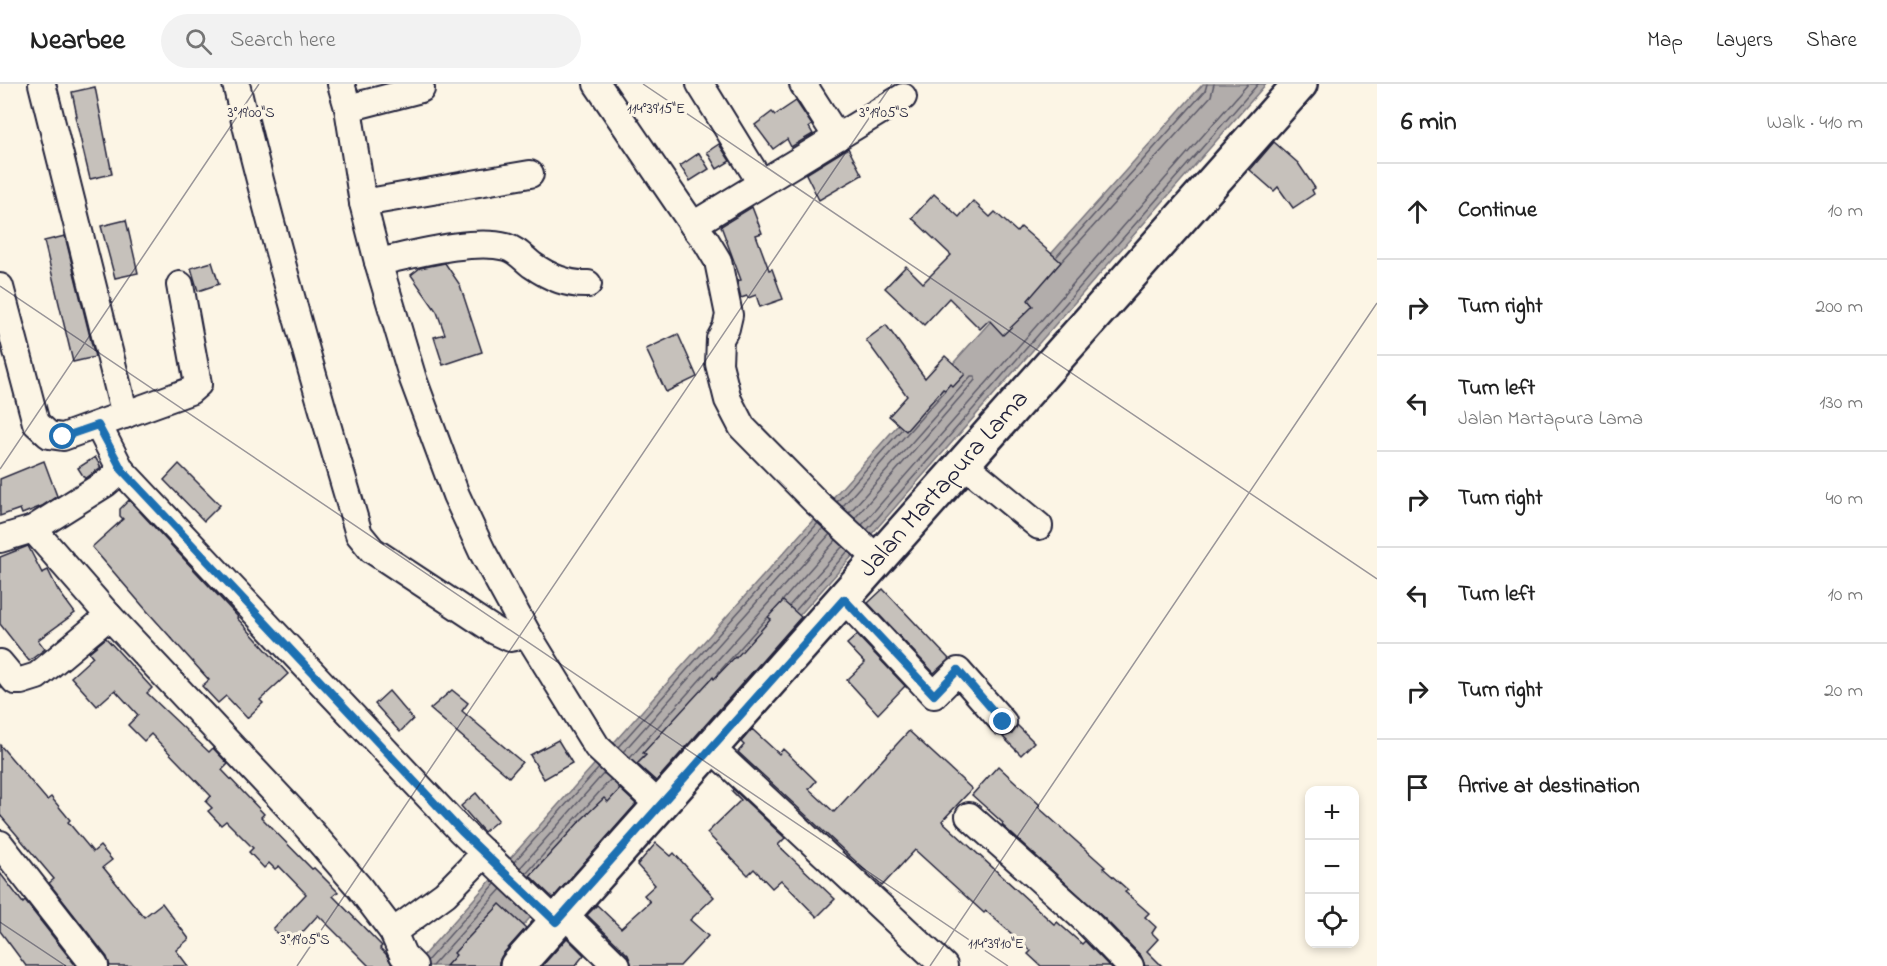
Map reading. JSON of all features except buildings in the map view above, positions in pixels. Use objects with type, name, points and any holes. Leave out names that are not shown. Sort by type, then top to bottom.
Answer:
[{"type":"main road","name":"Jalan Martapura Lama","points":[[517,966],[555,916],[655,801],[711,748],[844,599],[872,556],[964,464],[1295,86]]},
{"type":"street","points":[[42,84],[125,415]]},
{"type":"street","points":[[236,84],[317,394],[359,534],[372,550],[495,631],[510,638],[528,635]]},
{"type":"street","points":[[597,84],[718,261],[729,315],[720,339],[719,364],[728,400],[742,427],[872,556]]},
{"type":"street","points":[[700,84],[761,183]]},
{"type":"street","points":[[803,84],[837,137]]},
{"type":"street","points":[[421,89],[345,96],[363,203],[413,379],[456,495],[482,551],[528,635],[597,747],[655,801]]},
{"type":"street","points":[[693,225],[903,97]]},
{"type":"street","points":[[363,203],[530,174]]},
{"type":"street","points":[[378,262],[478,244],[505,246],[515,251],[532,266],[562,282],[575,285],[588,284]]},
{"type":"street","points":[[0,287],[36,423],[49,435],[63,437],[190,392],[198,384],[180,285]]},
{"type":"street","points":[[98,425],[122,470],[461,831],[555,916],[617,966]]},
{"type":"street","points":[[964,464],[1039,526]]},
{"type":"street","points":[[0,539],[33,529],[106,483],[122,470]]},
{"type":"street","points":[[33,529],[109,616],[301,820],[359,887],[393,932],[409,961]]},
{"type":"street","points":[[844,599],[934,695],[958,670],[1003,722]]},
{"type":"street","points":[[0,663],[15,681],[37,676],[109,616]]},
{"type":"street","points":[[711,748],[944,966]]},
{"type":"street","points":[[969,816],[1082,917],[1130,966]]},
{"type":"street","points":[[0,844],[95,966]]},
{"type":"street","points":[[393,932],[445,894],[489,857]]},
{"type":"water","points":[[1203,84],[1266,84],[855,553],[487,966],[414,966]]},
{"type":"route","points":[[63,437],[98,425],[122,470],[461,831],[556,922],[844,599],[934,695],[958,670],[1003,722]]}]
